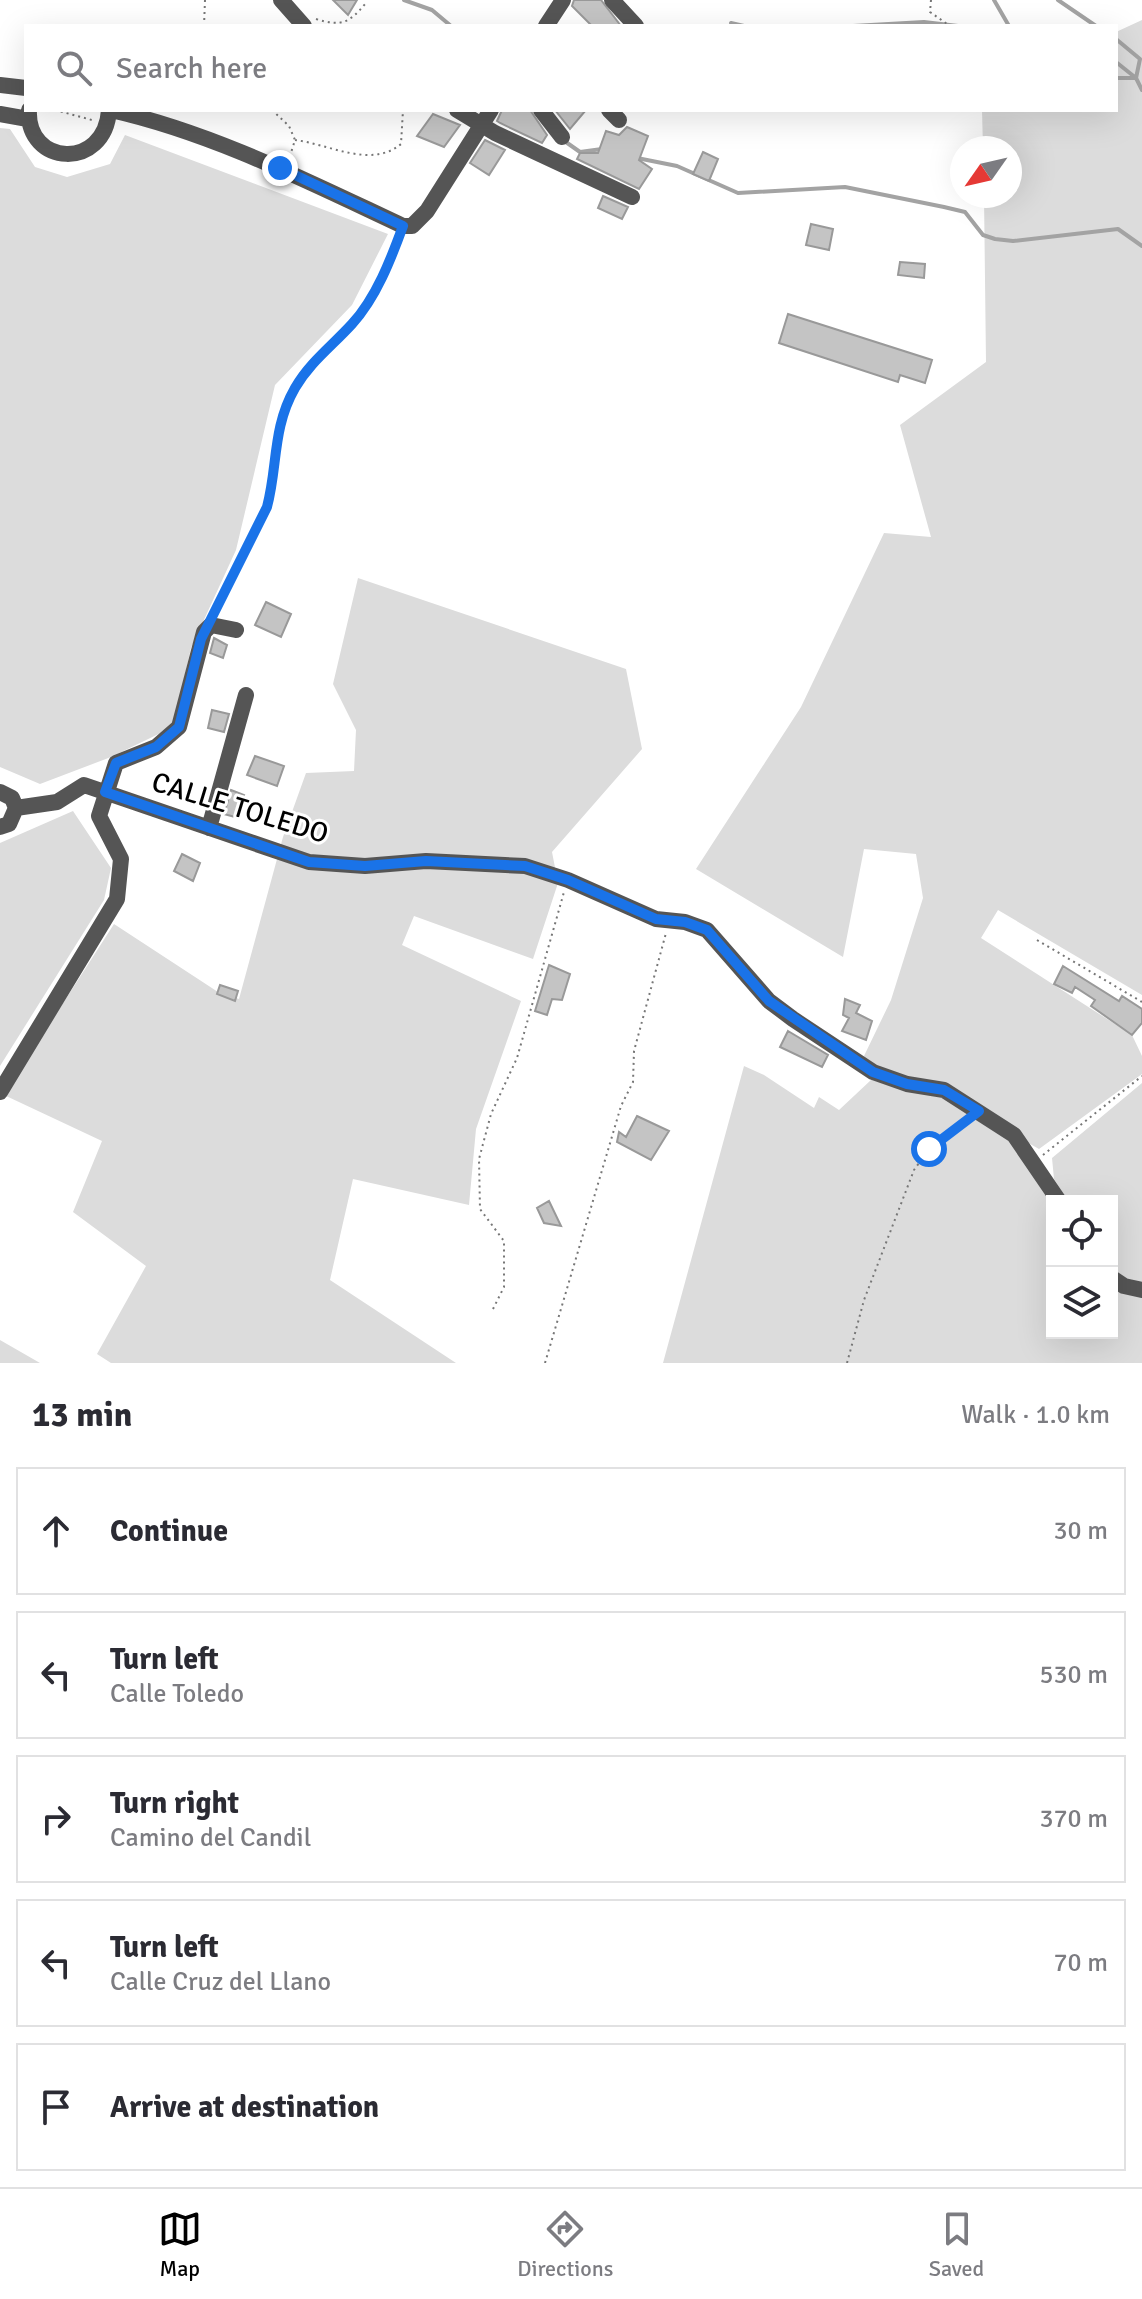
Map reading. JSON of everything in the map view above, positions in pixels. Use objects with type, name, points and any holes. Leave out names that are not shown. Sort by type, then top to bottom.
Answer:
[{"type":"street","points":[[281,0],[302,23]]},
{"type":"street","points":[[547,24],[563,0]]},
{"type":"street","points":[[612,0],[634,24]]},
{"type":"street","points":[[0,85],[24,88]]},
{"type":"street","points":[[0,114],[28,115],[42,145],[57,154],[74,155],[88,150],[101,140],[110,112]]},
{"type":"street","points":[[118,112],[155,122],[280,168],[403,226],[412,226],[420,220],[486,117]]},
{"type":"street","points":[[465,112],[486,117],[632,197]]},
{"type":"street","points":[[543,112],[562,137]]},
{"type":"street","points":[[0,1092],[117,899],[121,859],[99,816],[116,763],[156,747],[179,727],[201,639],[211,625],[236,630]]},
{"type":"street","points":[[209,828],[246,695]]},
{"type":"street","name":"CALLE TOLEDO","points":[[16,808],[57,802],[84,785],[309,862],[365,866],[426,861],[525,866],[568,880],[656,919],[707,930],[769,1001],[873,1072],[907,1084],[944,1090],[1014,1135],[1055,1195]]},
{"type":"street","points":[[0,792],[12,798],[16,808],[9,824],[0,827]]},
{"type":"street","points":[[1118,1282],[1142,1290]]},
{"type":"path","points":[[204,24],[205,0]]},
{"type":"path","points":[[931,0],[930,12],[947,24]]},
{"type":"path","points":[[338,24],[351,20],[366,3]]},
{"type":"path","points":[[302,23],[318,19],[328,24]]},
{"type":"path","points":[[63,112],[93,120]]},
{"type":"path","points":[[274,112],[289,126],[295,140],[292,156],[280,168]]},
{"type":"path","points":[[295,140],[321,143],[343,153],[373,155],[393,151],[401,144],[403,112]]},
{"type":"path","points":[[211,625],[263,518],[272,488],[273,449],[294,390],[310,365],[365,308],[403,226]]},
{"type":"path","points":[[493,1309],[504,1287],[504,1241],[480,1209],[479,1159],[491,1114],[517,1058],[568,880]]},
{"type":"path","points":[[545,1363],[621,1106],[633,1082],[634,1051],[671,921]]},
{"type":"path","points":[[1037,940],[1142,1002]]},
{"type":"path","points":[[1033,1163],[1142,1076]]},
{"type":"path","points":[[847,1363],[864,1300],[914,1170],[946,1133],[979,1111]]},
{"type":"shaded area","points":[[1142,20],[1142,995],[998,910],[981,938],[1132,1035],[1142,1056],[1142,1074],[1039,1149],[1016,1136],[1049,1195],[1046,1195],[1046,1339],[1118,1339],[1118,1195],[1064,1195],[1054,1179],[1052,1158],[1142,1083],[1142,1363],[663,1363],[744,1066],[764,1075],[814,1108],[819,1097],[839,1110],[871,1080],[864,1056],[891,1000],[923,898],[916,854],[864,849],[843,957],[696,869],[801,707],[884,533],[931,537],[900,425],[986,362],[984,208],[1022,208],[1022,136],[983,136],[982,112],[1118,112],[1118,31]]},
{"type":"shaded area","points":[[0,128],[10,129],[35,167],[67,177],[110,164],[125,135],[388,234],[352,305],[275,385],[236,550],[191,648],[173,727],[111,757],[40,784],[0,767]]},
{"type":"shaded area","points":[[358,578],[626,669],[642,749],[552,852],[558,883],[533,959],[414,916],[402,945],[521,1001],[476,1129],[469,1205],[353,1179],[330,1280],[456,1363],[111,1363],[97,1354],[146,1266],[73,1212],[102,1141],[4,1095],[114,924],[218,992],[239,999],[283,837],[306,773],[354,771],[356,730],[333,684]]},
{"type":"shaded area","points":[[73,811],[111,868],[104,900],[0,1066],[0,843]]},
{"type":"shaded area","points":[[0,1340],[40,1363],[0,1363]]},
{"type":"building","points":[[333,0],[357,0],[348,15]]},
{"type":"building","points":[[574,0],[601,0],[619,24],[590,24],[572,6]]},
{"type":"building","points":[[501,112],[531,112],[547,135],[542,143],[497,121]]},
{"type":"building","points":[[557,112],[584,112],[570,129]]},
{"type":"building","points":[[433,114],[460,125],[444,147],[417,136]]},
{"type":"building","points":[[627,127],[648,136],[639,160],[652,169],[639,189],[577,159],[580,153],[598,153],[606,131],[619,135]]},
{"type":"building","points":[[485,140],[505,150],[489,175],[470,163]]},
{"type":"building","points":[[703,152],[718,159],[709,181],[693,174]]},
{"type":"building","points":[[603,196],[628,207],[622,219],[598,208]]},
{"type":"building","points":[[811,224],[833,229],[829,250],[806,245]]},
{"type":"building","points":[[900,262],[925,264],[924,278],[898,275]]},
{"type":"building","points":[[788,314],[932,360],[925,383],[900,375],[898,382],[779,343]]},
{"type":"building","points":[[266,602],[291,614],[281,637],[255,625]]},
{"type":"building","points":[[214,638],[227,645],[223,658],[210,653]]},
{"type":"building","points":[[212,710],[229,714],[224,732],[208,728]]},
{"type":"building","points":[[255,756],[284,766],[277,786],[247,775]]},
{"type":"building","points":[[231,790],[244,795],[235,817],[224,814]]},
{"type":"building","points":[[182,854],[200,863],[193,881],[174,871]]},
{"type":"building","points":[[549,965],[570,974],[562,1000],[552,999],[547,1015],[535,1011]]},
{"type":"building","points":[[1063,966],[1119,1001],[1122,996],[1142,1009],[1142,1023],[1132,1035],[1091,1006],[1095,1000],[1075,987],[1072,993],[1054,984]]},
{"type":"building","points":[[220,985],[238,991],[235,1001],[217,994]]},
{"type":"building","points":[[845,999],[860,1005],[856,1013],[872,1021],[866,1040],[842,1031],[849,1018],[843,1015]]},
{"type":"building","points":[[788,1031],[828,1055],[822,1067],[780,1047]]},
{"type":"building","points":[[637,1116],[669,1131],[651,1160],[617,1142],[619,1132],[626,1137]]},
{"type":"building","points":[[549,1201],[561,1226],[544,1223],[537,1208]]},
{"type":"waterway","points":[[404,0],[432,10],[449,24]]},
{"type":"waterway","points":[[994,0],[1008,24]]},
{"type":"waterway","points":[[1058,0],[1093,24]]},
{"type":"waterway","points":[[731,23],[735,24]]},
{"type":"waterway","points":[[888,24],[941,24]]},
{"type":"waterway","points":[[1118,41],[1140,59],[1136,78],[1118,78]]},
{"type":"waterway","points":[[1118,64],[1136,78],[1142,90]]},
{"type":"waterway","points":[[563,140],[580,152],[602,149]]},
{"type":"waterway","points":[[637,158],[677,166],[738,193],[845,187],[944,207],[965,212],[983,235],[995,239],[1013,241],[1118,229],[1142,246]]},
{"type":"route","points":[[280,168],[403,226],[390,261],[365,308],[353,324],[310,365],[284,412],[273,449],[272,488],[267,507],[259,529],[237,564],[211,625],[201,639],[179,727],[156,747],[116,763],[105,792],[309,862],[365,866],[426,861],[525,866],[568,880],[656,919],[685,922],[707,930],[769,1001],[793,1019],[873,1072],[907,1084],[944,1090],[979,1111],[946,1133],[929,1149]]}]
